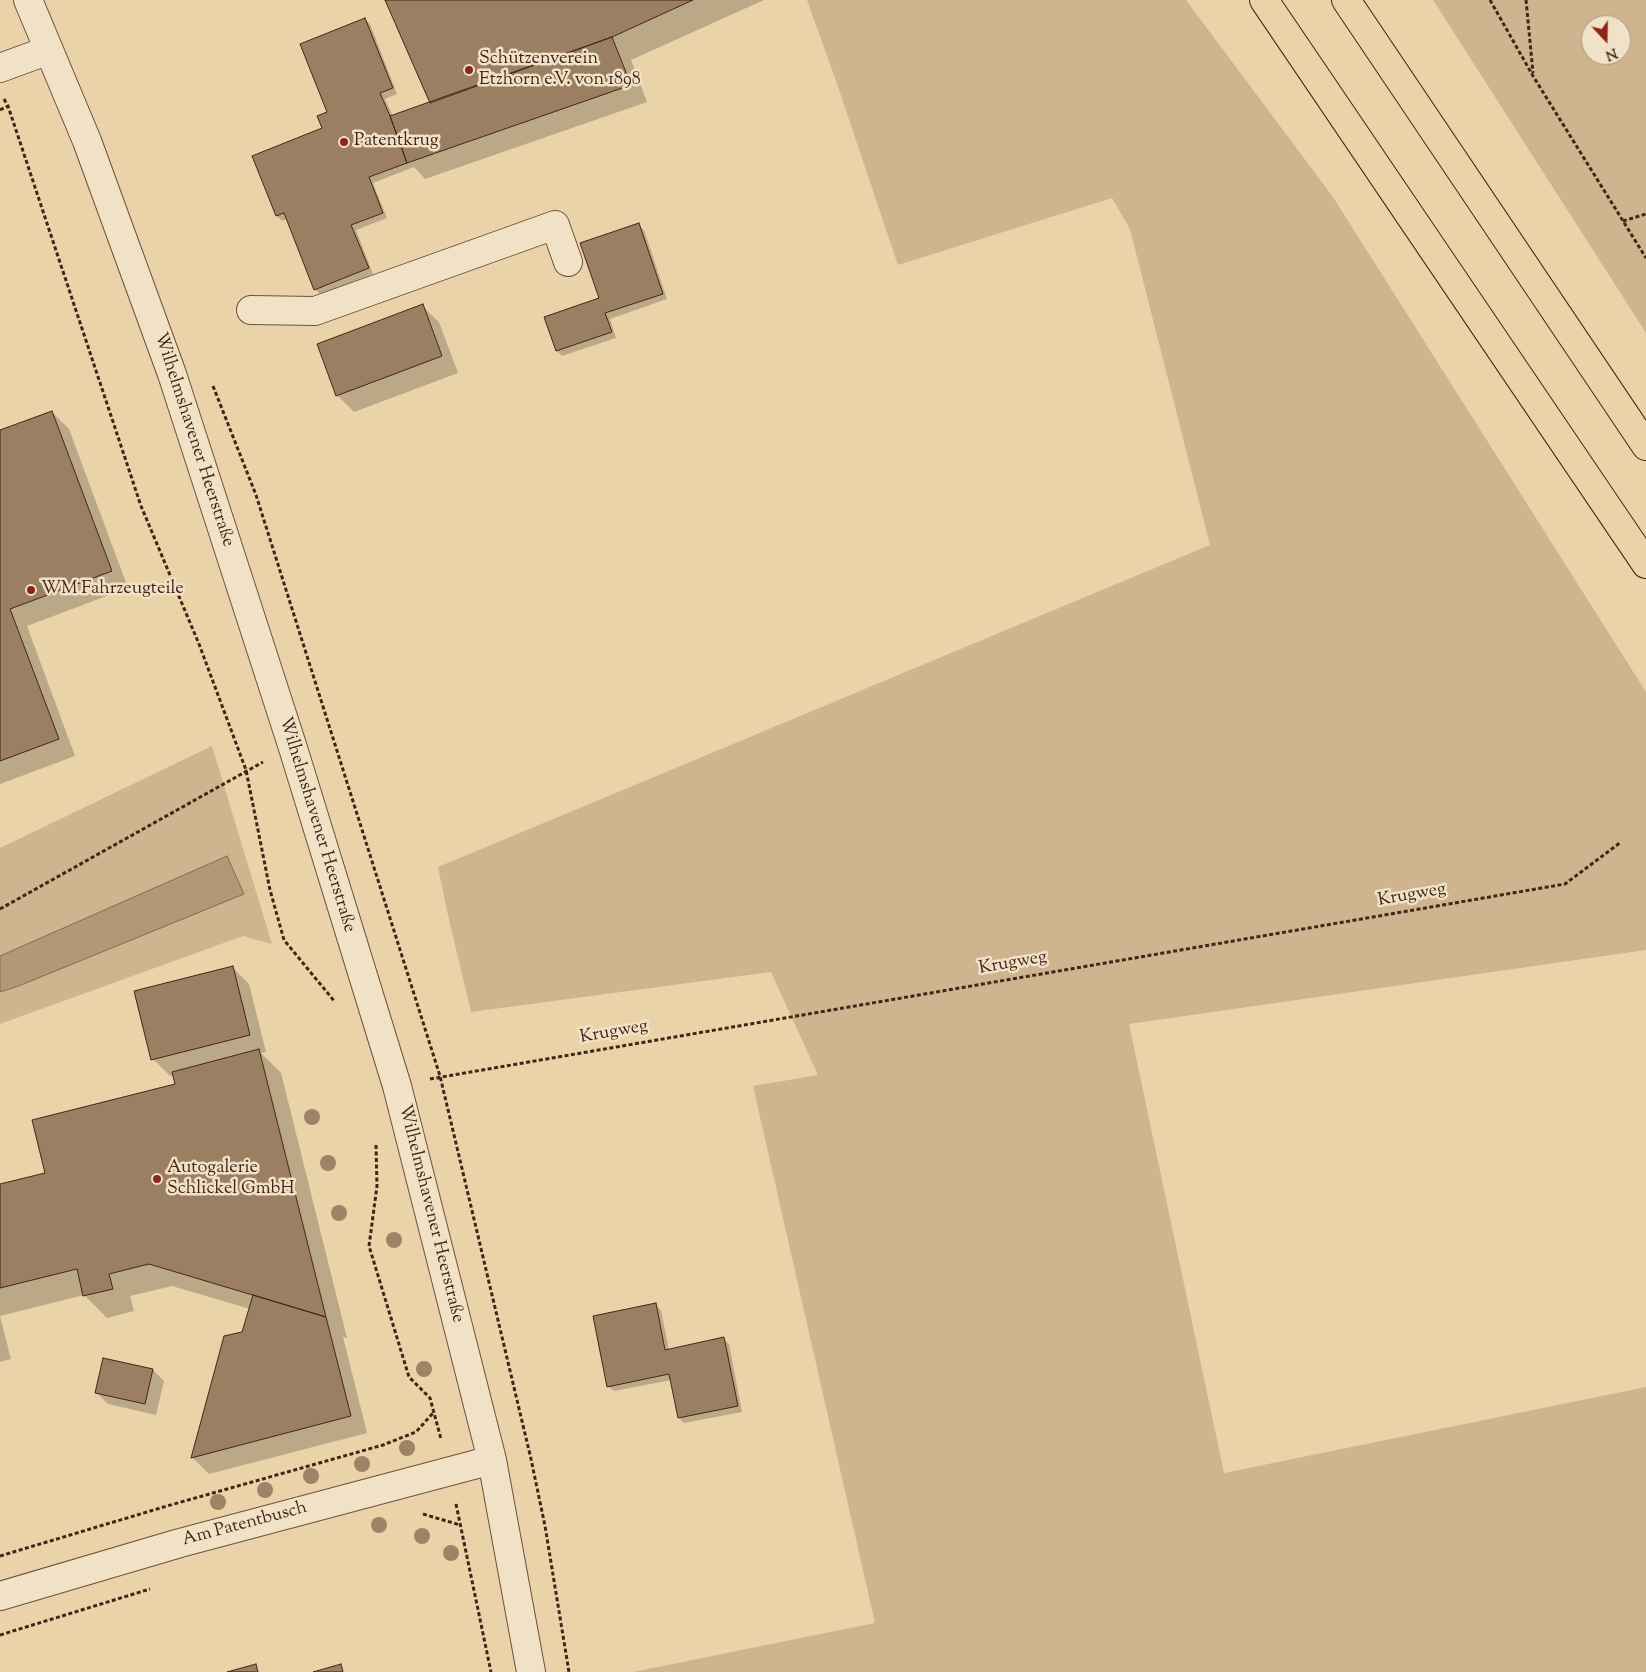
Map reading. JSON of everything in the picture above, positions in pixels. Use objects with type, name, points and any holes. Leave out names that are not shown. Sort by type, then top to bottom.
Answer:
[{"type":"highway","points":[[1264,0],[1646,564]]},
{"type":"highway","points":[[1346,0],[1646,446]]},
{"type":"street","name":"Wilhelmshavener Heerstraße","points":[[28,0],[86,141],[172,374],[293,748],[397,1086],[492,1460],[531,1672]]},
{"type":"street","points":[[0,68],[49,50]]},
{"type":"street","points":[[251,310],[315,311],[555,225],[568,262]]},
{"type":"street","name":"Am Patentbusch","points":[[0,1596],[180,1543],[492,1460]]},
{"type":"path","points":[[1490,0],[1534,76],[1646,258]]},
{"type":"path","points":[[1526,0],[1534,76]]},
{"type":"path","points":[[0,92],[8,106],[141,506],[199,644],[246,770],[270,890],[284,940],[339,1006]]},
{"type":"path","points":[[0,110],[8,106]]},
{"type":"path","points":[[1623,221],[1646,214]]},
{"type":"path","points":[[0,909],[246,770],[293,748]]},
{"type":"path","name":"Krugweg","points":[[397,1086],[450,1074],[1565,884],[1621,842]]},
{"type":"path","points":[[376,1144],[377,1186],[369,1246],[409,1377],[430,1398],[449,1471],[491,1672]]},
{"type":"path","points":[[0,1556],[167,1506],[383,1445],[416,1432],[434,1412]]},
{"type":"path","points":[[418,1514],[427,1514],[460,1525]]},
{"type":"path","points":[[0,1634],[152,1588]]},
{"type":"shaded area","points":[[807,0],[1186,0],[1333,197],[1646,692],[1646,950],[1129,1024],[1224,1473],[1646,1387],[1646,1672],[633,1672],[875,1623],[753,1086],[818,1075],[771,972],[471,1012],[438,867],[1210,545],[1130,229],[1112,198],[898,265]]},
{"type":"shaded area","points":[[1433,0],[1646,0],[1646,333]]},
{"type":"shaded area","points":[[212,746],[272,944],[243,936],[0,1024],[0,992],[16,987],[227,856],[0,956],[0,848]]},
{"type":"shaded area","points":[[227,856],[244,894],[0,992],[0,956]]},
{"type":"building","name":"Schützenverein Etzhorn e.V. von 1898","points":[[385,0],[693,0],[612,37],[430,103]]},
{"type":"building","name":"Patentkrug","points":[[365,18],[393,88],[380,93],[407,163],[369,177],[383,213],[351,225],[369,268],[314,290],[284,213],[276,216],[252,156],[322,128],[317,116],[327,112],[300,44]]},
{"type":"building","points":[[612,37],[631,85],[407,163],[390,116]]},
{"type":"building","points":[[639,223],[663,294],[605,313],[612,332],[556,351],[544,317],[599,298],[580,243]]},
{"type":"building","points":[[423,304],[442,356],[336,396],[317,344]]},
{"type":"building","name":"WM Fahrzeugteile","points":[[52,411],[112,571],[10,609],[59,739],[0,761],[0,430]]},
{"type":"building","points":[[233,966],[250,1035],[151,1060],[134,991]]},
{"type":"building","name":"Autogalerie Schlickel GmbH","points":[[259,1049],[326,1317],[149,1264],[109,1274],[113,1289],[83,1296],[77,1269],[0,1288],[0,1184],[45,1173],[32,1120],[175,1084],[172,1072]]},
{"type":"building","points":[[253,1295],[326,1317],[351,1416],[191,1458],[224,1336],[242,1332]]},
{"type":"building","points":[[656,1303],[665,1350],[724,1337],[738,1406],[678,1418],[669,1374],[607,1387],[593,1316]]},
{"type":"building","points":[[103,1358],[153,1369],[145,1404],[95,1393]]},
{"type":"building","points":[[256,1664],[258,1672],[227,1672]]},
{"type":"building","points":[[341,1664],[343,1672],[313,1672]]},
{"type":"place","name":"Schützenverein Etzhorn e.V. von 1898","points":[[469,70]]},
{"type":"place","name":"Patentkrug","points":[[344,142]]},
{"type":"place","name":"WM Fahrzeugteile","points":[[31,590]]},
{"type":"place","name":"Autogalerie Schlickel GmbH","points":[[157,1179]]}]
